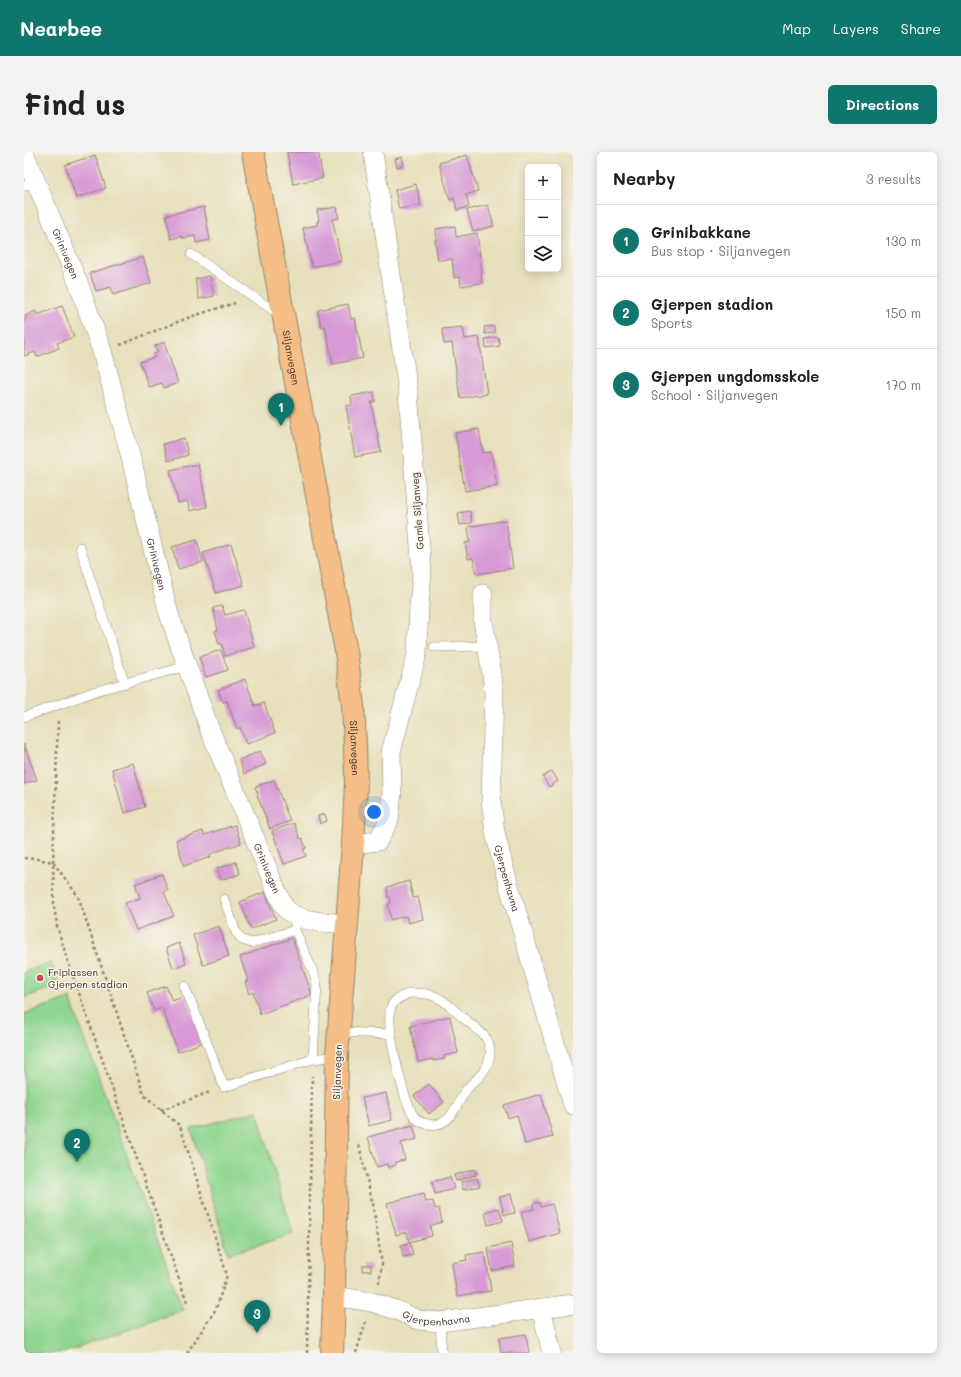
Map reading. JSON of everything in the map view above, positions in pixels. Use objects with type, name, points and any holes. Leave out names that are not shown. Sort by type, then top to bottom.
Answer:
[{"type":"main road","name":"Siljanvegen","points":[[253,152],[346,651],[353,706],[356,783],[353,844],[338,1032],[332,1353]]},
{"type":"street","name":"Gamle Siljanveg","points":[[353,844],[378,840],[389,820],[392,792],[392,752],[417,654],[422,573],[408,391],[373,152]]},
{"type":"street","name":"Grinivegen","points":[[24,153],[30,184],[79,285],[102,352],[130,454],[168,611],[187,666],[210,730],[277,892],[295,923]]},
{"type":"street","name":"Gjerpenhavna","points":[[483,594],[483,620],[494,693],[491,800],[495,832],[503,865],[573,1105]]},
{"type":"street","points":[[295,923],[313,920],[347,924]]},
{"type":"street","name":"Gjerpenhavna","points":[[334,1296],[372,1302],[399,1311],[418,1320],[440,1322],[573,1304]]},
{"type":"street","points":[[541,1308],[552,1353]]},
{"type":"lane","points":[[191,254],[283,317]]},
{"type":"lane","points":[[80,547],[125,684]]},
{"type":"lane","points":[[434,647],[487,646]]},
{"type":"lane","points":[[24,717],[96,692],[187,666]]},
{"type":"lane","points":[[224,899],[236,932],[242,940],[252,943],[295,923],[317,984],[313,1059]]},
{"type":"lane","points":[[184,986],[224,1087],[313,1059],[337,1056]]},
{"type":"lane","points":[[410,993],[424,993],[436,996],[485,1037],[490,1048],[490,1059],[484,1072],[467,1089],[451,1116],[439,1124],[427,1125],[414,1117],[403,1090],[391,1034],[390,1014],[392,1005],[398,998],[410,993]]},
{"type":"lane","points":[[338,1032],[391,1034]]},
{"type":"lane","points":[[440,1322],[442,1353]]},
{"type":"path","points":[[102,352],[190,317],[254,298]]},
{"type":"path","points":[[59,704],[53,862],[54,906],[57,926],[66,956],[187,1302]]},
{"type":"path","points":[[24,858],[53,862],[78,896],[144,1095],[180,1126],[227,1275],[216,1309],[187,1353]]},
{"type":"path","points":[[307,1353],[313,1059]]},
{"type":"path","points":[[161,1110],[224,1087]]},
{"type":"path","points":[[356,1353],[372,1302],[378,1293],[382,1264],[372,1205],[359,1145]]},
{"type":"green space","name":"Friplassen Gjerpen stadion","points":[[51,962],[59,985],[24,998],[24,972]]},
{"type":"green space","points":[[70,998],[183,1310],[63,1353],[24,1353],[24,1014]]},
{"type":"green space","points":[[257,1111],[293,1234],[228,1254],[191,1129]]},
{"type":"building","points":[[287,152],[318,152],[323,178],[293,184]]},
{"type":"building","points":[[95,155],[106,188],[76,198],[65,165]]},
{"type":"building","points":[[467,155],[478,191],[466,195],[469,207],[457,210],[454,198],[450,200],[439,163]]},
{"type":"building","points":[[402,157],[404,165],[397,167],[395,159]]},
{"type":"building","points":[[416,184],[421,205],[399,209],[395,190]]},
{"type":"building","points":[[488,205],[494,226],[473,231],[467,210]]},
{"type":"building","points":[[204,207],[210,240],[196,243],[195,236],[182,238],[182,236],[171,239],[166,215]]},
{"type":"building","points":[[337,207],[339,218],[331,220],[333,222],[341,261],[312,267],[303,228],[317,225],[317,221],[319,221],[317,210]]},
{"type":"building","points":[[455,226],[456,237],[477,233],[482,283],[461,286],[460,277],[454,278],[452,259],[438,260],[435,239],[437,239],[436,229]]},
{"type":"building","points":[[143,257],[151,283],[113,295],[111,287],[96,291],[90,273]]},
{"type":"building","points":[[210,276],[214,296],[199,299],[195,279]]},
{"type":"building","points":[[348,304],[351,319],[355,318],[363,358],[333,364],[325,326],[321,327],[318,310]]},
{"type":"building","points":[[62,306],[74,337],[57,343],[59,348],[37,357],[35,352],[24,356],[25,316],[36,311],[37,315]]},
{"type":"building","points":[[494,326],[495,333],[485,334],[484,327]]},
{"type":"building","points":[[463,327],[465,339],[479,337],[487,394],[460,398],[452,343],[444,344],[442,329]]},
{"type":"building","points":[[498,337],[500,346],[486,348],[485,339]]},
{"type":"building","points":[[164,342],[178,383],[164,388],[162,383],[149,387],[140,362],[155,357],[154,354],[158,352],[155,346]]},
{"type":"building","points":[[374,392],[375,402],[371,402],[381,452],[355,457],[346,406],[352,405],[351,396]]},
{"type":"building","points":[[479,429],[483,453],[491,452],[497,486],[465,491],[455,433]]},
{"type":"building","points":[[184,438],[188,455],[168,461],[163,444]]},
{"type":"building","points":[[198,464],[207,507],[190,511],[187,501],[178,503],[170,470]]},
{"type":"building","points":[[470,511],[472,523],[460,525],[458,513]]},
{"type":"building","points":[[506,520],[513,568],[476,574],[473,558],[468,559],[465,543],[470,542],[468,527]]},
{"type":"building","points":[[197,540],[203,562],[178,569],[172,547]]},
{"type":"building","points":[[231,544],[244,585],[216,593],[203,553]]},
{"type":"building","points":[[222,606],[225,615],[244,610],[254,647],[225,656],[222,644],[219,644],[215,631],[218,630],[213,608]]},
{"type":"building","points":[[221,650],[228,670],[206,677],[199,657]]},
{"type":"building","points":[[245,679],[255,706],[264,703],[275,733],[246,744],[240,727],[237,729],[227,701],[223,702],[218,690]]},
{"type":"building","points":[[24,744],[37,780],[24,784]]},
{"type":"building","points":[[260,751],[266,764],[244,774],[239,760]]},
{"type":"building","points":[[133,763],[145,807],[124,813],[112,769]]},
{"type":"building","points":[[552,771],[558,781],[549,787],[543,777]]},
{"type":"building","points":[[274,780],[290,821],[270,829],[255,787]]},
{"type":"building","points":[[325,814],[327,821],[320,824],[318,816]]},
{"type":"building","points":[[294,823],[300,839],[302,838],[306,848],[303,849],[306,856],[284,864],[272,831]]},
{"type":"building","points":[[235,825],[241,843],[210,854],[211,857],[184,866],[176,840],[203,831],[204,835]]},
{"type":"building","points":[[236,862],[240,874],[220,880],[216,869]]},
{"type":"building","points":[[162,874],[168,890],[164,892],[174,916],[136,930],[125,903],[140,898],[135,884]]},
{"type":"building","points":[[409,881],[413,898],[418,897],[423,919],[408,923],[406,916],[391,920],[388,904],[391,903],[390,897],[388,897],[387,887]]},
{"type":"building","points":[[265,892],[276,919],[251,929],[240,902]]},
{"type":"building","points":[[219,926],[229,956],[203,965],[193,935]]},
{"type":"building","points":[[292,938],[312,995],[260,1014],[253,992],[249,994],[245,982],[248,981],[240,957]]},
{"type":"building","points":[[179,943],[186,963],[173,968],[166,948]]},
{"type":"building","points":[[166,986],[172,1001],[186,996],[203,1042],[178,1052],[162,1008],[154,1011],[147,993]]},
{"type":"building","points":[[450,1016],[458,1053],[444,1056],[445,1059],[433,1061],[432,1059],[418,1062],[410,1026]]},
{"type":"building","points":[[429,1084],[444,1102],[429,1114],[414,1096]]},
{"type":"building","points":[[386,1093],[392,1120],[369,1126],[362,1098]]},
{"type":"building","points":[[541,1094],[553,1137],[525,1144],[517,1115],[508,1118],[504,1105]]},
{"type":"building","points":[[413,1125],[417,1139],[401,1143],[405,1160],[395,1162],[395,1165],[388,1168],[387,1164],[377,1167],[368,1137]]},
{"type":"building","points":[[475,1169],[476,1175],[456,1181],[454,1175]]},
{"type":"building","points":[[450,1177],[454,1189],[435,1194],[432,1182]]},
{"type":"building","points":[[477,1178],[480,1186],[463,1190],[461,1182]]},
{"type":"building","points":[[424,1193],[426,1202],[433,1201],[435,1209],[439,1208],[442,1222],[430,1226],[432,1236],[409,1242],[407,1232],[396,1235],[387,1203]]},
{"type":"building","points":[[511,1194],[515,1213],[504,1215],[500,1197]]},
{"type":"building","points":[[540,1202],[541,1207],[552,1204],[560,1233],[529,1242],[521,1212],[534,1209],[533,1204]]},
{"type":"building","points":[[499,1208],[503,1221],[488,1225],[485,1212]]},
{"type":"building","points":[[410,1243],[413,1255],[403,1257],[401,1245]]},
{"type":"building","points":[[511,1243],[515,1266],[492,1271],[488,1248]]},
{"type":"building","points":[[484,1252],[491,1291],[457,1296],[452,1263],[467,1260],[466,1255]]},
{"type":"building","points":[[363,1265],[371,1265],[371,1271],[363,1271]]},
{"type":"building","points":[[526,1334],[529,1353],[501,1353],[499,1338]]},
{"type":"place","name":"Grinibakkane","points":[[281,426]]},
{"type":"place","name":"Friplassen Gjerpen stadion","points":[[40,978]]},
{"type":"place","name":"Gjerpen stadion","points":[[77,1162]]},
{"type":"place","name":"Gjerpen ungdomsskole","points":[[257,1333]]}]
